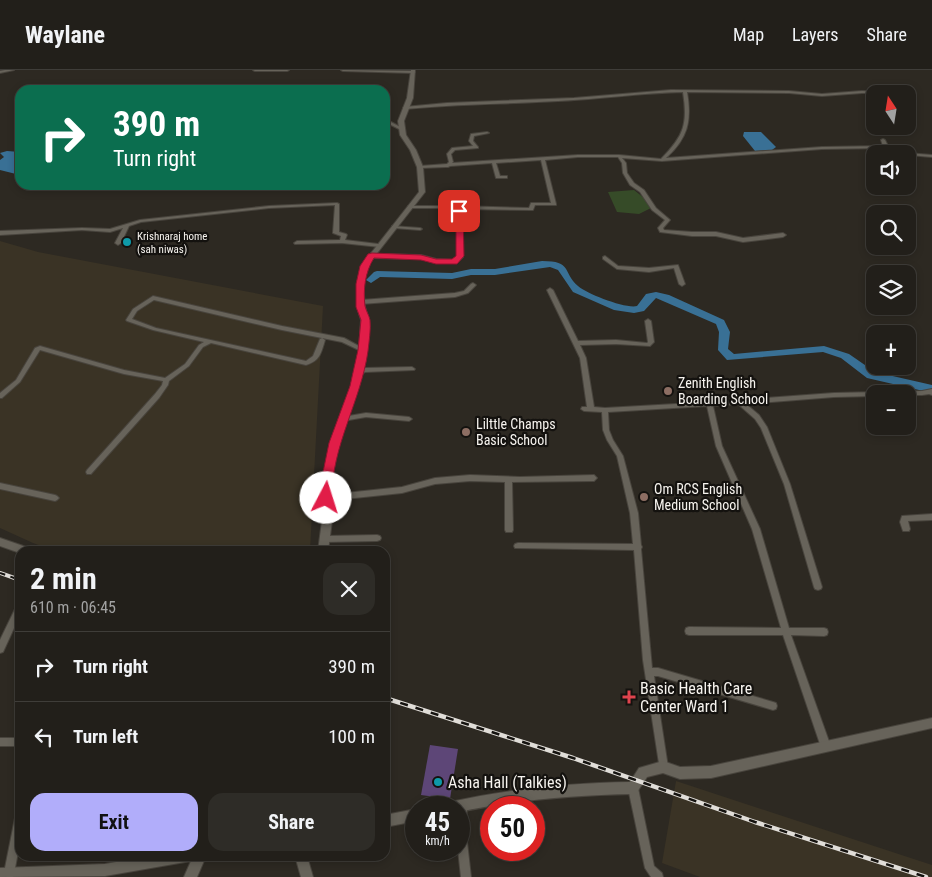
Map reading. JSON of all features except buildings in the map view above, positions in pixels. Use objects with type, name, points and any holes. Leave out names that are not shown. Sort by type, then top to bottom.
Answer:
[{"type":"main road","points":[[324,546],[326,487],[335,443],[358,375],[363,350],[365,320],[361,307],[360,284],[364,266],[422,192],[420,167],[402,129],[401,121],[410,98],[413,71]]},
{"type":"main road","points":[[0,542],[15,547]]},
{"type":"main road","points":[[470,804],[584,788],[633,788],[643,772],[662,767],[680,773],[711,772],[932,723]]},
{"type":"main road","points":[[390,820],[405,817]]},
{"type":"main road","points":[[190,877],[198,861]]},
{"type":"main road","points":[[301,861],[306,877]]},
{"type":"street","points":[[0,72],[12,70]]},
{"type":"street","points":[[255,70],[287,70]]},
{"type":"street","points":[[343,70],[413,71]]},
{"type":"street","points":[[405,108],[448,104],[575,99],[656,91],[789,92],[822,95],[866,92]]},
{"type":"street","points":[[662,160],[671,153],[686,130],[688,123],[685,91]]},
{"type":"street","points":[[390,123],[402,129]]},
{"type":"street","points":[[448,166],[451,162],[450,154],[454,149],[476,147],[471,141],[472,135],[487,133]]},
{"type":"street","points":[[883,140],[885,145]]},
{"type":"street","points":[[420,167],[543,160],[578,156],[619,156],[662,160],[822,148],[866,147]]},
{"type":"street","points":[[916,155],[932,156]]},
{"type":"street","points":[[619,156],[624,163],[625,173],[632,184],[642,191],[654,209],[668,220],[660,228],[662,231],[716,234],[743,240],[783,235]]},
{"type":"street","points":[[410,206],[531,209],[533,204],[554,204],[543,160]]},
{"type":"street","points":[[494,163],[498,177],[504,177]]},
{"type":"street","points":[[0,233],[82,229],[110,231],[140,221],[201,216],[210,213],[337,204],[336,233],[344,235],[342,241]]},
{"type":"street","points":[[372,256],[421,257],[436,261],[454,262],[460,256],[459,207]]},
{"type":"street","points":[[118,244],[127,225]]},
{"type":"street","points":[[394,227],[420,230]]},
{"type":"street","points":[[297,243],[342,241],[378,246]]},
{"type":"street","points":[[605,258],[618,267],[649,270],[676,266],[682,284]]},
{"type":"street","points":[[361,302],[455,295],[466,292],[473,285]]},
{"type":"street","points":[[550,290],[583,358],[588,409],[605,410],[711,404],[834,395],[922,394],[932,392]]},
{"type":"street","points":[[322,340],[317,356],[311,361],[306,362],[155,328],[130,320],[136,310],[153,298],[282,328],[344,340],[363,350]]},
{"type":"street","points":[[577,343],[616,342],[648,345],[651,342],[648,321]]},
{"type":"street","points":[[89,472],[157,396],[165,385],[166,380],[187,365],[201,346],[210,341]]},
{"type":"street","points":[[0,396],[18,381],[40,348],[124,372],[166,380]]},
{"type":"street","points":[[358,375],[364,370],[412,369]]},
{"type":"street","points":[[740,402],[758,417],[764,427],[787,484],[818,587]]},
{"type":"street","points":[[711,404],[719,446],[756,529],[786,632],[826,746]]},
{"type":"street","points":[[605,410],[606,430],[620,456],[634,512],[649,672],[662,767]]},
{"type":"street","points":[[343,419],[366,415],[409,419]]},
{"type":"street","points":[[326,498],[402,490],[435,482],[462,479],[594,478]]},
{"type":"street","points":[[508,480],[509,530]]},
{"type":"street","points":[[0,486],[55,498]]},
{"type":"street","points":[[906,529],[905,518],[932,517]]},
{"type":"street","points":[[325,540],[377,538]]},
{"type":"street","points":[[518,546],[638,547]]},
{"type":"street","points":[[0,649],[15,618]]},
{"type":"street","points":[[689,631],[824,632]]},
{"type":"street","points":[[649,672],[658,672],[773,706]]},
{"type":"street","points":[[0,742],[15,742]]},
{"type":"street","points":[[633,788],[644,845],[650,868],[655,876]]},
{"type":"street","points":[[15,836],[4,874],[104,874],[165,861]]},
{"type":"street","points":[[464,861],[466,877]]},
{"type":"shaded area","points":[[0,241],[38,252],[323,306],[310,546],[41,546],[0,528]]},
{"type":"shaded area","points":[[676,781],[932,865],[932,877],[700,877],[662,863]]},
{"type":"green space","points":[[634,190],[649,202],[651,208],[639,214],[617,212],[608,192]]},
{"type":"water","points":[[744,132],[761,132],[776,147],[772,150],[755,151],[743,136]]},
{"type":"water","points":[[15,152],[15,174],[0,170],[0,160],[4,157],[0,153]]},
{"type":"waterway","points":[[371,280],[377,274],[452,276],[471,272],[495,272],[551,264],[561,268],[576,290],[618,308],[626,310],[640,308],[646,304],[650,296],[656,295],[665,297],[720,322],[725,332],[723,350],[731,358],[824,349],[845,356],[871,375],[932,389]]},
{"type":"railway","points":[[0,573],[15,578]]},
{"type":"railway","points":[[390,700],[573,758],[755,822],[926,877]]},
{"type":"place","name":"Krishnaraj home (sah niwas)","points":[[127,242]]},
{"type":"place","name":"Zenith English Boarding School","points":[[668,391]]},
{"type":"place","name":"Lilttle Champs Basic School","points":[[466,432]]},
{"type":"place","name":"Om RCS English Medium School","points":[[644,497]]},
{"type":"place","name":"Basic Health Care Center Ward 1","points":[[629,697]]},
{"type":"place","name":"Asha Hall (Talkies)","points":[[438,782]]},
{"type":"route","points":[[326,498],[326,487],[335,443],[355,386],[363,350],[365,320],[361,307],[360,284],[364,266],[372,256],[421,257],[436,261],[454,262],[460,256],[459,211]]}]
